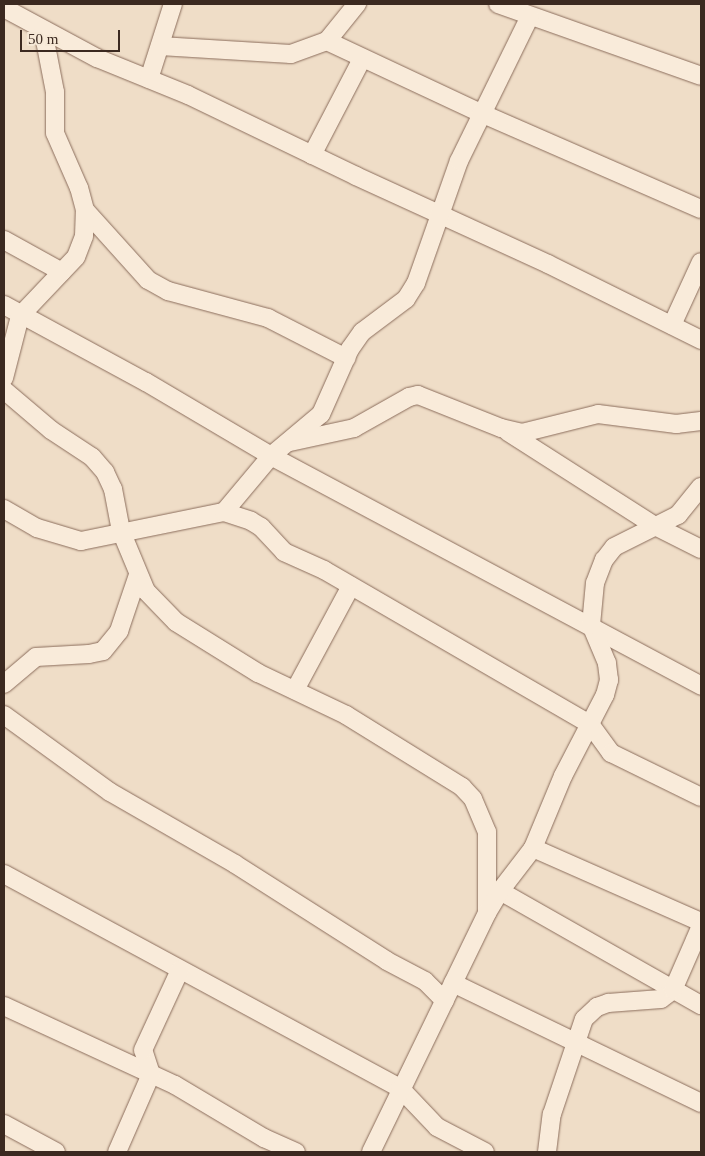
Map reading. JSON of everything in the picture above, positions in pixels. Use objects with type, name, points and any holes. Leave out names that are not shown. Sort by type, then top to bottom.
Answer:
[{"type":"street","points":[[149,79],[173,4]]},
{"type":"street","points":[[160,46],[291,54],[327,41],[357,4]]},
{"type":"street","points":[[498,4],[701,76]]},
{"type":"street","points":[[4,8],[12,21],[43,30],[97,58],[149,79],[442,215],[701,340]]},
{"type":"street","points":[[224,512],[271,456],[321,414],[346,358],[362,332],[406,299],[416,283],[442,215],[451,184],[480,113],[530,16]]},
{"type":"street","points":[[4,378],[20,316],[76,257],[84,236],[85,210],[79,188],[55,133],[55,92],[43,30]]},
{"type":"street","points":[[327,41],[480,113],[701,209]]},
{"type":"street","points":[[312,155],[362,59]]},
{"type":"street","points":[[85,210],[135,270],[148,280],[168,291],[268,318],[346,358]]},
{"type":"street","points":[[4,240],[62,272]]},
{"type":"street","points":[[672,325],[701,262]]},
{"type":"street","points":[[4,305],[20,316],[146,382],[271,456],[591,625],[701,686]]},
{"type":"street","points":[[4,390],[51,430],[92,457],[113,489],[121,531],[146,591],[176,622],[258,673],[346,714],[462,787],[473,799],[487,832],[487,913]]},
{"type":"street","points":[[287,443],[354,428],[409,396],[418,395],[501,428],[522,433],[598,414],[676,424],[701,421]]},
{"type":"street","points":[[501,428],[655,526],[701,549]]},
{"type":"street","points":[[371,1152],[400,1088],[487,913],[500,891],[532,848],[563,776],[605,695],[609,680],[607,663],[591,625],[595,583],[604,560],[614,547],[678,515],[701,487]]},
{"type":"street","points":[[4,509],[37,528],[72,540],[81,541],[121,531],[224,512],[261,526],[284,552],[351,586],[590,724],[611,753],[701,797]]},
{"type":"street","points":[[4,684],[36,657],[90,654],[103,651],[119,631],[138,575]]},
{"type":"street","points":[[295,690],[351,586]]},
{"type":"street","points":[[4,715],[110,792],[235,864],[387,961],[426,981],[444,1001]]},
{"type":"street","points":[[532,848],[701,922]]},
{"type":"street","points":[[4,874],[400,1088],[437,1127],[485,1152]]},
{"type":"street","points":[[500,891],[701,1005]]},
{"type":"street","points":[[548,1152],[552,1114],[578,1044],[584,1019],[597,1007],[608,1002],[650,1002],[661,999],[673,990],[701,926]]},
{"type":"street","points":[[117,1152],[151,1074],[143,1050],[180,970]]},
{"type":"street","points":[[453,983],[701,1103]]},
{"type":"street","points":[[4,1006],[151,1074],[264,1138],[296,1152]]},
{"type":"street","points":[[4,1124],[56,1152]]}]
